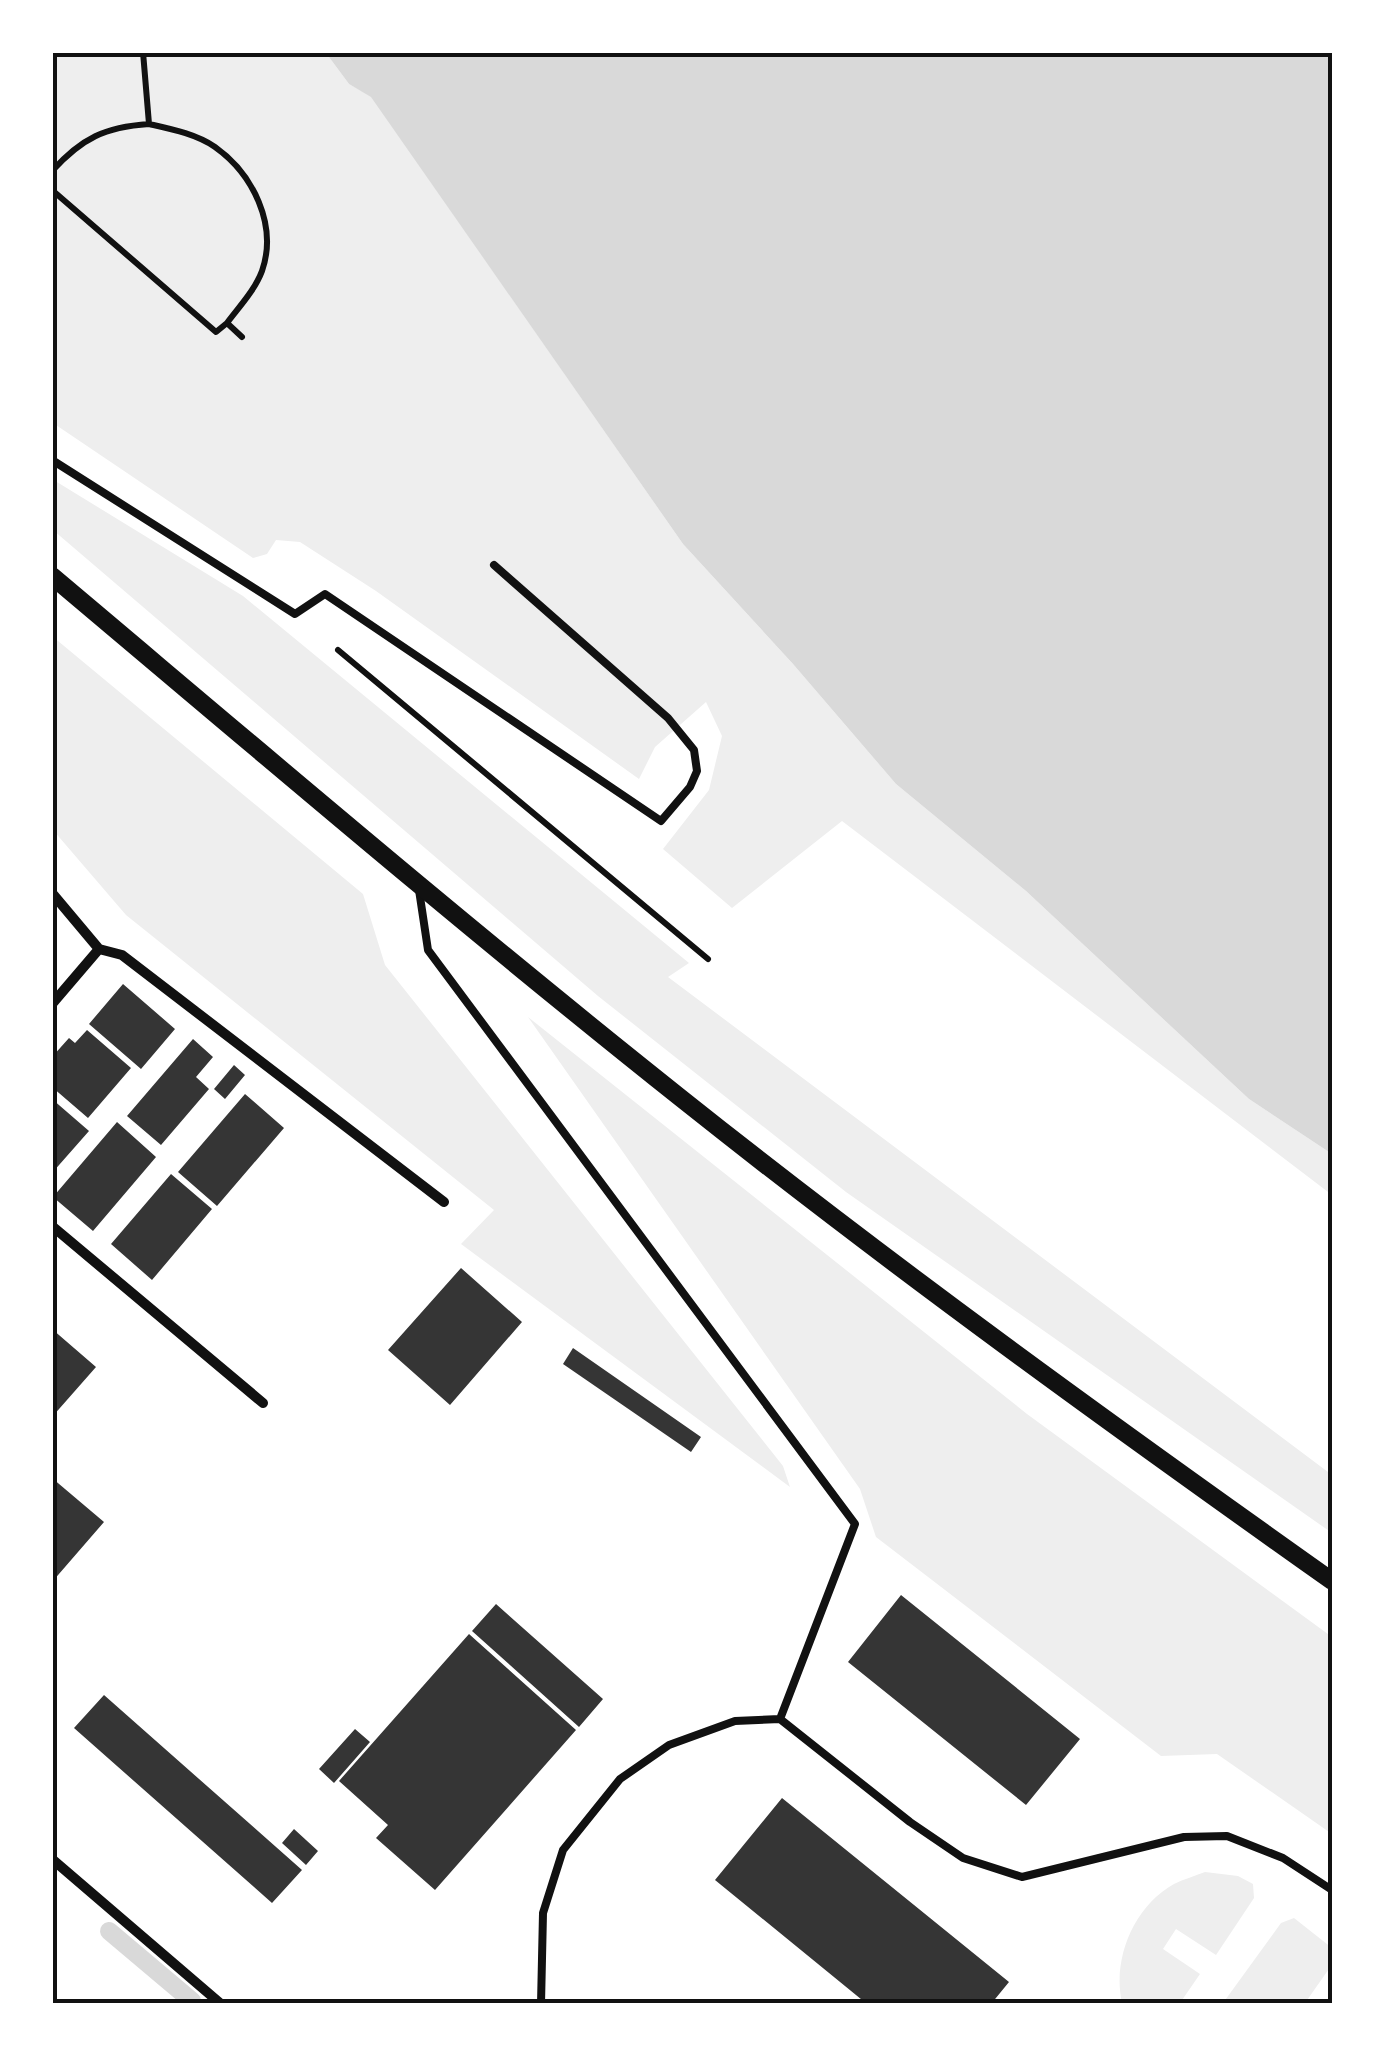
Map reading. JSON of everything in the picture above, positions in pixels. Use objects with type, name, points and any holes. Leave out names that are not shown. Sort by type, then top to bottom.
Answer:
[{"type":"street","points":[[52,576],[418,886],[684,1101],[1055,1384],[1332,1581]]},
{"type":"street","points":[[52,893],[99,949],[122,956],[444,1202]]},
{"type":"street","points":[[52,1004],[99,949]]},
{"type":"street","points":[[52,1226],[263,1403]]},
{"type":"street","points":[[52,1858],[221,2004]]},
{"type":"lane","points":[[52,460],[295,614],[325,594],[660,821],[690,787],[697,770],[694,750],[668,718],[494,565]]},
{"type":"lane","points":[[418,886],[428,950],[855,1524],[780,1719]]},
{"type":"lane","points":[[541,2004],[543,1913],[563,1850],[620,1779],[669,1745],[735,1720],[780,1719],[910,1822],[963,1858],[1022,1877],[1184,1837],[1227,1836],[1283,1858],[1332,1890]]},
{"type":"path","points":[[144,52],[149,124]]},
{"type":"path","points":[[52,171],[92,137],[119,126],[149,124],[192,136],[214,147],[255,191],[266,240],[262,270],[248,296],[216,332],[52,190]]},
{"type":"path","points":[[227,323],[242,337]]},
{"type":"path","points":[[295,614],[708,960]]},
{"type":"shaded area","points":[[52,53],[326,53],[349,84],[371,96],[683,544],[896,784],[1026,891],[1249,1099],[1332,1154],[1332,1195],[842,821],[732,908],[663,849],[709,790],[722,736],[706,702],[655,747],[639,779],[376,591],[300,542],[276,540],[267,554],[253,558],[53,423]]},
{"type":"shaded area","points":[[326,53],[1332,53],[1332,1154],[1249,1099],[1026,891],[896,784],[683,544],[371,97],[349,84]]},
{"type":"shaded area","points":[[52,479],[243,596],[689,963],[668,977],[1332,1475],[1332,1533],[846,1192],[598,996],[53,530]]},
{"type":"shaded area","points":[[52,636],[363,894],[385,965],[783,1466],[790,1487],[461,1244],[494,1210],[126,915],[53,830]]},
{"type":"shaded area","points":[[528,1017],[1027,1414],[1332,1637],[1332,1834],[1217,1754],[1161,1756],[876,1537],[860,1489]]},
{"type":"shaded area","points":[[1205,1872],[1238,1876],[1253,1884],[1254,1898],[1216,1955],[1176,1929],[1163,1949],[1200,1974],[1180,2003],[1122,2003],[1120,1969],[1137,1920],[1174,1884]]},
{"type":"shaded area","points":[[1294,1918],[1332,1948],[1331,1966],[1305,2003],[1223,2003],[1281,1923]]},
{"type":"building","points":[[123,984],[175,1029],[141,1069],[89,1024]]},
{"type":"building","points":[[87,1030],[131,1068],[88,1118],[52,1087],[52,1057],[69,1038],[75,1043]]},
{"type":"building","points":[[193,1039],[213,1057],[196,1077],[209,1089],[161,1145],[127,1116]]},
{"type":"building","points":[[234,1065],[245,1075],[225,1099],[214,1089]]},
{"type":"building","points":[[245,1094],[284,1128],[217,1206],[178,1172]]},
{"type":"building","points":[[52,1099],[89,1131],[52,1173]]},
{"type":"building","points":[[117,1122],[156,1157],[93,1231],[53,1197]]},
{"type":"building","points":[[171,1174],[212,1209],[152,1280],[111,1244]]},
{"type":"building","points":[[461,1268],[522,1322],[450,1405],[388,1350]]},
{"type":"building","points":[[52,1329],[96,1367],[52,1417]]},
{"type":"building","points":[[573,1348],[701,1437],[691,1452],[563,1364]]},
{"type":"building","points":[[52,1478],[104,1522],[52,1582]]},
{"type":"building","points":[[901,1595],[1080,1739],[1026,1805],[848,1662]]},
{"type":"building","points":[[496,1604],[603,1699],[579,1727],[472,1631]]},
{"type":"building","points":[[469,1634],[576,1730],[435,1890],[376,1838],[388,1825],[339,1781]]},
{"type":"building","points":[[104,1695],[302,1870],[272,1903],[74,1728]]},
{"type":"building","points":[[355,1729],[370,1742],[334,1783],[319,1769]]},
{"type":"building","points":[[782,1798],[1009,1982],[991,2004],[867,2004],[715,1880]]},
{"type":"building","points":[[294,1829],[318,1851],[306,1865],[282,1843]]},
{"type":"waterway","points":[[109,1931],[192,2004]]}]
